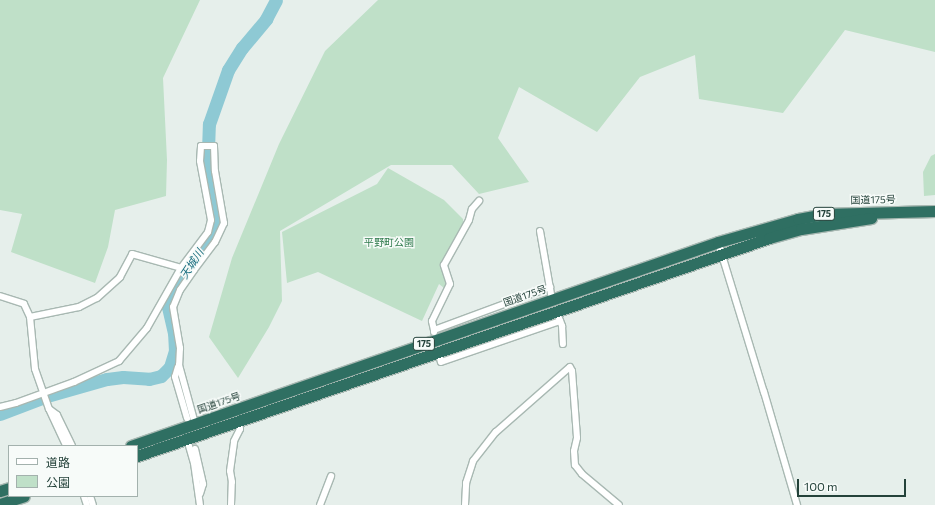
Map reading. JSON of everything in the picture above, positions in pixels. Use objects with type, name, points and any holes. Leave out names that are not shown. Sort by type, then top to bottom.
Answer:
[{"type":"highway","name":"国道175号","points":[[132,445],[191,421],[435,335],[552,300],[718,242],[798,219],[824,214],[935,212]]},
{"type":"highway","name":"国道175号","points":[[138,456],[438,351],[558,316],[722,255],[801,229],[862,219],[935,212]]},
{"type":"highway","points":[[0,504],[21,497]]},
{"type":"street","points":[[0,407],[74,382],[119,361],[147,328],[181,268],[208,232],[211,220],[200,161],[201,146],[214,146],[215,171],[224,224],[215,242],[180,290],[173,307],[180,348],[179,365],[175,377],[191,421]]},
{"type":"street","points":[[479,201],[472,209],[469,220],[444,265],[450,284],[432,321],[435,335],[550,288]]},
{"type":"street","points":[[540,231],[552,300]]},
{"type":"street","points":[[718,242],[797,505]]},
{"type":"street","points":[[30,317],[79,307],[97,298],[120,277],[132,254],[181,268]]},
{"type":"street","points":[[171,285],[180,290]]},
{"type":"street","points":[[0,296],[24,304],[30,317],[35,369],[49,409],[66,445]]},
{"type":"street","points":[[558,316],[563,344]]},
{"type":"street","points":[[179,365],[191,421]]},
{"type":"street","points":[[465,505],[466,483],[474,461],[496,432],[570,367],[572,371],[577,438],[574,451],[575,465],[610,503],[619,505]]},
{"type":"street","points":[[49,409],[56,414],[72,445]]},
{"type":"street","points":[[231,505],[232,482],[230,471],[234,441],[240,429],[238,422]]},
{"type":"street","points":[[187,439],[194,463],[200,505]]},
{"type":"street","points":[[195,449],[203,484],[199,495]]},
{"type":"street","points":[[320,505],[331,476]]},
{"type":"green space","points":[[0,0],[200,0],[163,78],[167,160],[166,196],[115,210],[108,247],[95,283],[11,252],[22,214],[0,210]]},
{"type":"green space","points":[[378,0],[935,0],[935,52],[845,30],[783,113],[699,99],[695,55],[640,77],[597,132],[519,87],[498,138],[529,182],[479,194],[452,165],[391,165],[280,231],[282,301],[269,327],[238,378],[209,337],[232,258],[279,144],[325,51]]},
{"type":"green space","points":[[935,154],[935,195],[924,196],[923,172],[931,156]]},
{"type":"green space","name":"平野町公園","points":[[388,168],[444,200],[463,219],[463,224],[441,265],[446,282],[444,288],[439,284],[422,321],[318,272],[287,283],[282,232],[377,184]]},
{"type":"waterway","name":"天城川","points":[[0,414],[47,396],[107,379],[123,377],[149,379],[161,376],[170,367],[175,351],[174,333],[168,307],[187,269],[213,234],[218,222],[209,176],[209,124],[228,70],[242,48],[266,19],[276,0]]},
{"type":"tunnel","points":[[188,423],[195,449]]}]
